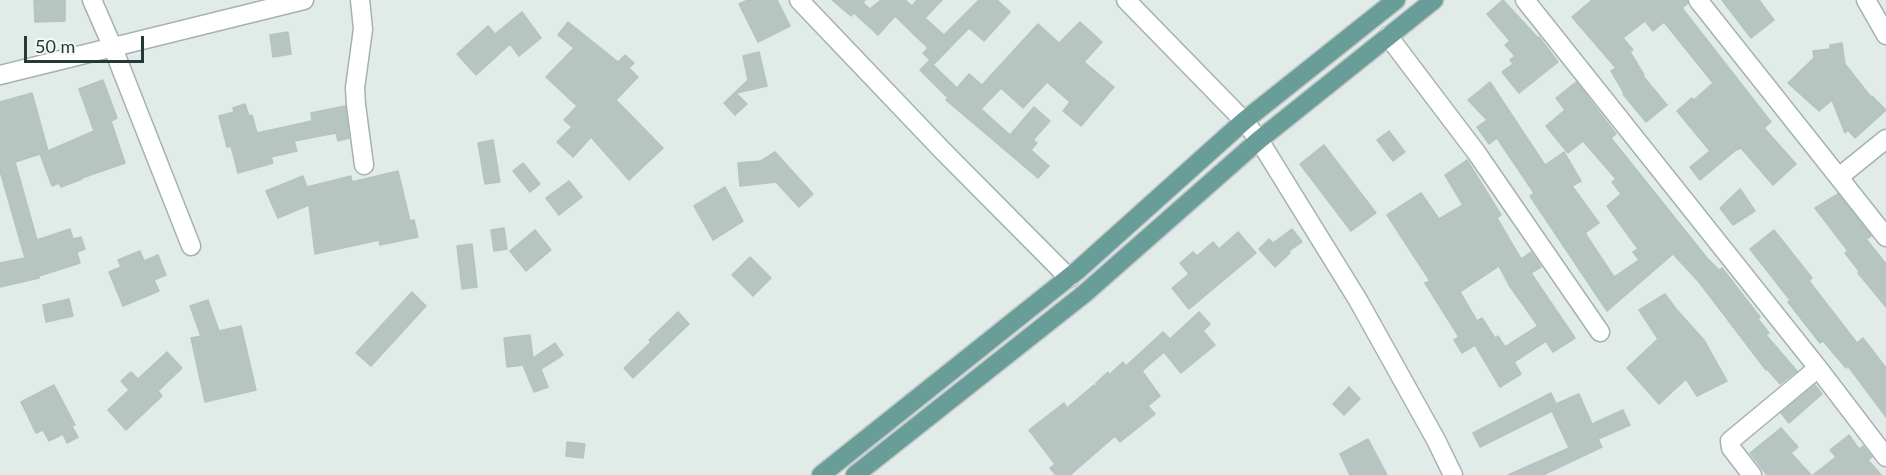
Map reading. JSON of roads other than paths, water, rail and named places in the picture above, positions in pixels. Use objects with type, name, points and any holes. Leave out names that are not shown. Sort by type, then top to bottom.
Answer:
[{"type":"main road","points":[[821,475],[1069,278],[1244,121],[1396,0]]},
{"type":"main road","points":[[855,475],[1084,294],[1259,140],[1388,36],[1422,4]]},
{"type":"street","points":[[92,0],[191,246]]},
{"type":"street","points":[[0,75],[304,0]]},
{"type":"street","points":[[360,0],[363,29],[355,88],[364,165]]},
{"type":"street","points":[[799,0],[942,150],[1069,278]]},
{"type":"street","points":[[1126,0],[1244,121],[1259,140],[1358,300],[1453,475]]},
{"type":"street","points":[[1525,0],[1818,368],[1886,457]]},
{"type":"street","points":[[1698,0],[1886,237]]},
{"type":"street","points":[[1866,0],[1886,35]]},
{"type":"street","points":[[1388,36],[1476,152],[1600,332]]},
{"type":"street","points":[[1839,177],[1886,139]]},
{"type":"street","points":[[1752,475],[1731,448],[1730,441],[1818,368]]}]
